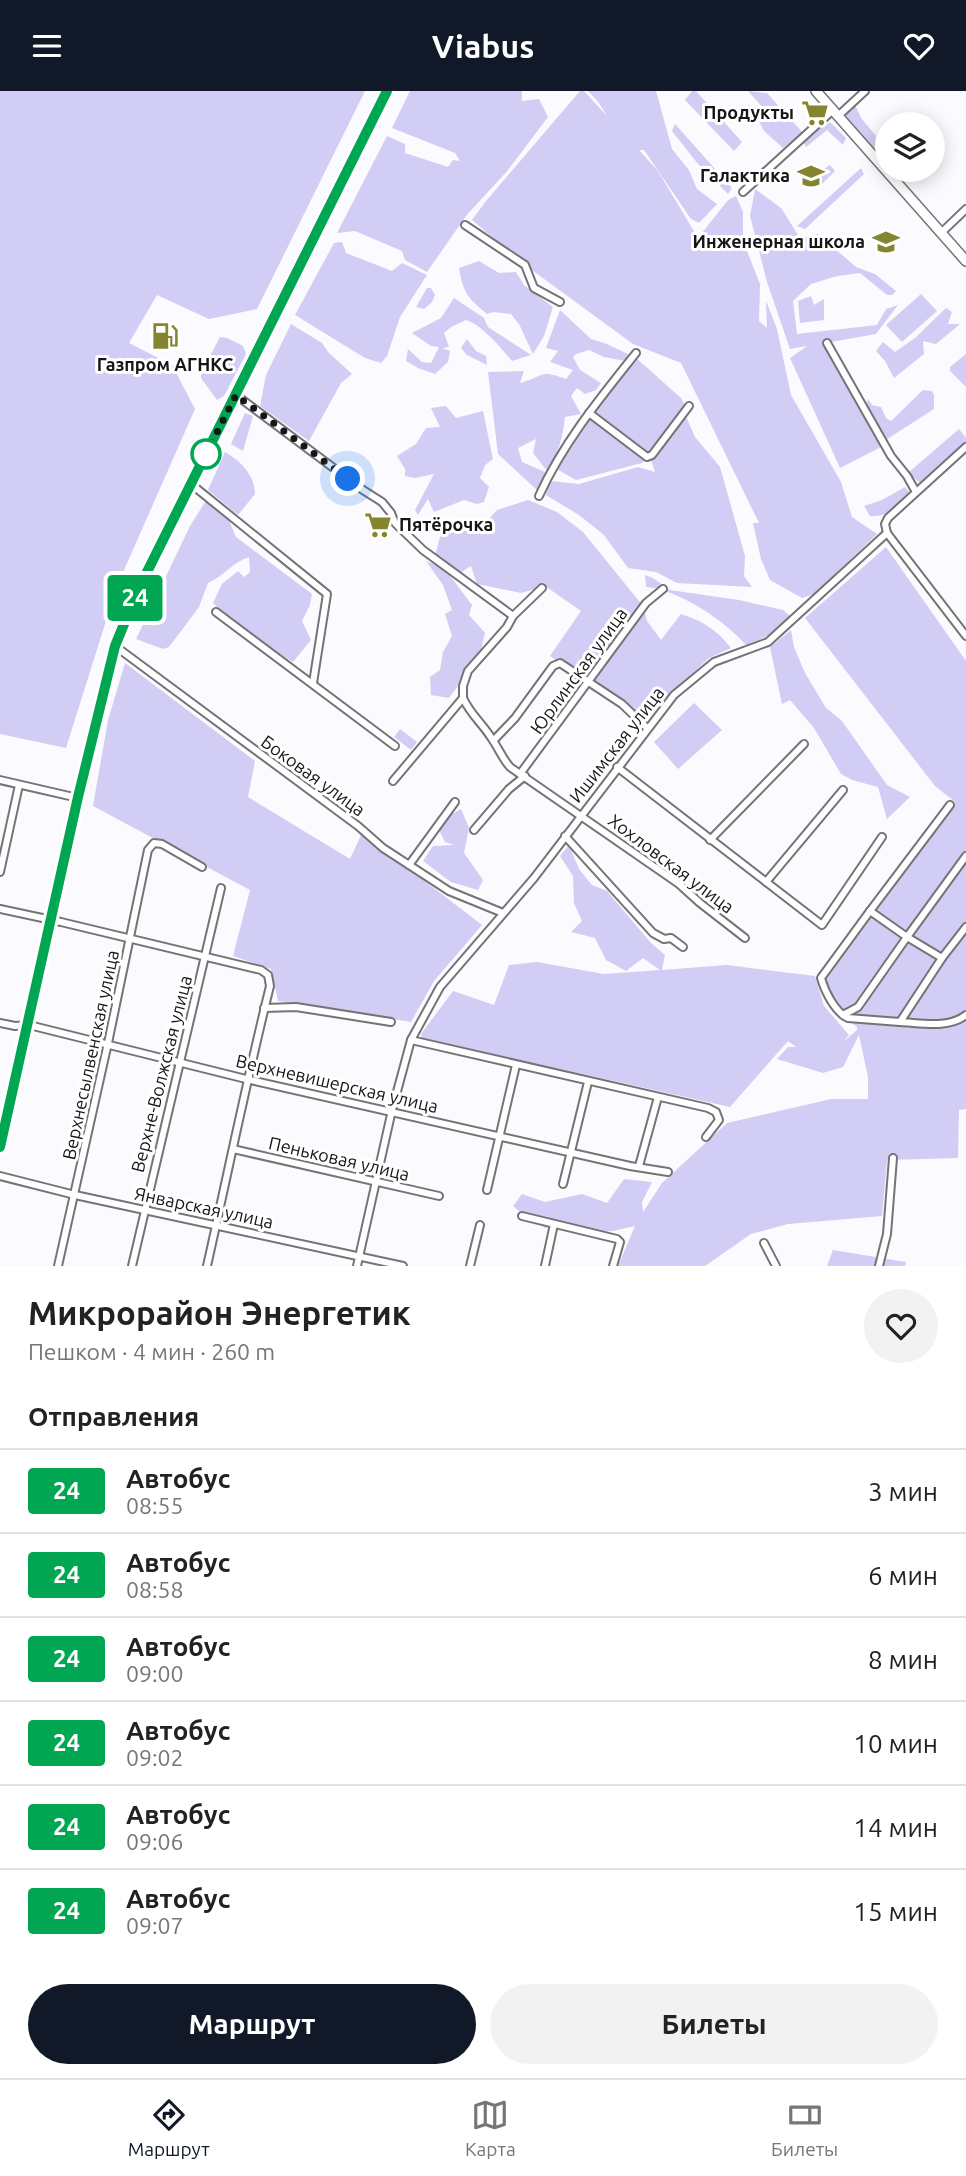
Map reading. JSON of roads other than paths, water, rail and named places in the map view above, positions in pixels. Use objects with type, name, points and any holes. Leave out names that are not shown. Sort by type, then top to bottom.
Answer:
[{"type":"main road","points":[[0,1147],[78,797],[115,646],[138,590],[387,91]]},
{"type":"main road","points":[[816,91],[966,261]]},
{"type":"street","points":[[743,192],[865,91]]},
{"type":"street","points":[[941,233],[966,209]]},
{"type":"street","points":[[465,225],[525,265],[534,288],[560,302]]},
{"type":"street","points":[[827,342],[891,456],[908,476],[916,492]]},
{"type":"street","points":[[539,496],[551,470],[589,413],[636,353]]},
{"type":"street","points":[[236,395],[382,502],[395,523],[423,550],[513,616]]},
{"type":"street","points":[[589,413],[644,456],[650,457],[689,406]]},
{"type":"street","points":[[966,447],[887,517],[885,524],[887,533],[966,636]]},
{"type":"street","points":[[191,484],[327,594],[313,683]]},
{"type":"street","name":"Ишимская улица","points":[[357,1266],[392,1110],[411,1040],[440,987],[534,878],[580,814],[674,695],[714,662],[768,642],[887,533]]},
{"type":"street","points":[[393,781],[463,698],[463,686],[468,671],[507,627],[513,616],[542,588]]},
{"type":"street","name":"Юрлинская улица","points":[[474,831],[523,775],[646,603],[663,589]]},
{"type":"street","points":[[216,612],[395,746]]},
{"type":"street","name":"Боковая улица","points":[[115,646],[358,826],[383,848],[449,891],[503,913]]},
{"type":"street","points":[[494,740],[515,718],[556,663],[564,664],[589,683],[596,685],[622,704],[647,728]]},
{"type":"street","name":"Хохловская улица","points":[[463,698],[469,712],[494,740],[499,755],[523,775],[679,884],[745,938]]},
{"type":"street","points":[[710,839],[804,744]]},
{"type":"street","points":[[617,767],[822,925],[882,837]]},
{"type":"street","points":[[0,781],[78,797]]},
{"type":"street","points":[[0,871],[19,785]]},
{"type":"street","points":[[766,882],[843,790]]},
{"type":"street","points":[[409,865],[454,802]]},
{"type":"street","points":[[950,805],[821,978],[824,990],[848,1018],[948,1023],[960,1020],[966,1015]]},
{"type":"street","points":[[565,836],[653,933],[664,939],[671,938],[683,947]]},
{"type":"street","name":"Верхнесылвенская улица","points":[[58,1266],[148,850],[154,843],[162,843],[202,867]]},
{"type":"street","points":[[843,1015],[858,1007],[966,856]]},
{"type":"street","name":"Верхне-Волжская улица","points":[[132,1266],[221,888]]},
{"type":"street","points":[[0,909],[261,970],[268,975],[270,986],[246,1079],[242,1112],[207,1266]]},
{"type":"street","points":[[870,911],[942,958]]},
{"type":"street","points":[[900,1022],[966,927]]},
{"type":"street","points":[[264,1008],[296,1007],[391,1022]]},
{"type":"street","name":"Верхневишерская улица","points":[[0,1023],[29,1025],[246,1079],[499,1134],[630,1166],[668,1172]]},
{"type":"street","points":[[411,1040],[708,1108],[716,1112],[719,1120],[706,1137]]},
{"type":"street","points":[[487,1190],[516,1065]]},
{"type":"street","points":[[563,1184],[588,1081]]},
{"type":"street","points":[[639,1166],[658,1097]]},
{"type":"street","name":"Пеньковая улица","points":[[233,1149],[439,1196]]},
{"type":"street","points":[[879,1266],[887,1234],[892,1158]]},
{"type":"street","name":"Январская улица","points":[[0,1176],[75,1195],[403,1266]]},
{"type":"street","points":[[522,1216],[617,1239],[620,1247],[613,1266]]},
{"type":"street","points":[[545,1266],[554,1224]]},
{"type":"street","points":[[470,1266],[480,1225]]},
{"type":"street","points":[[764,1243],[776,1265]]},
{"type":"place","name":"Продукты","points":[[815,113]]},
{"type":"place","name":"Галактика","points":[[811,176]]},
{"type":"place","name":"Инженерная школа","points":[[886,242]]},
{"type":"place","name":"Газпром АГНКС","points":[[165,336]]},
{"type":"place","name":"Пятёрочка","points":[[378,525]]}]
